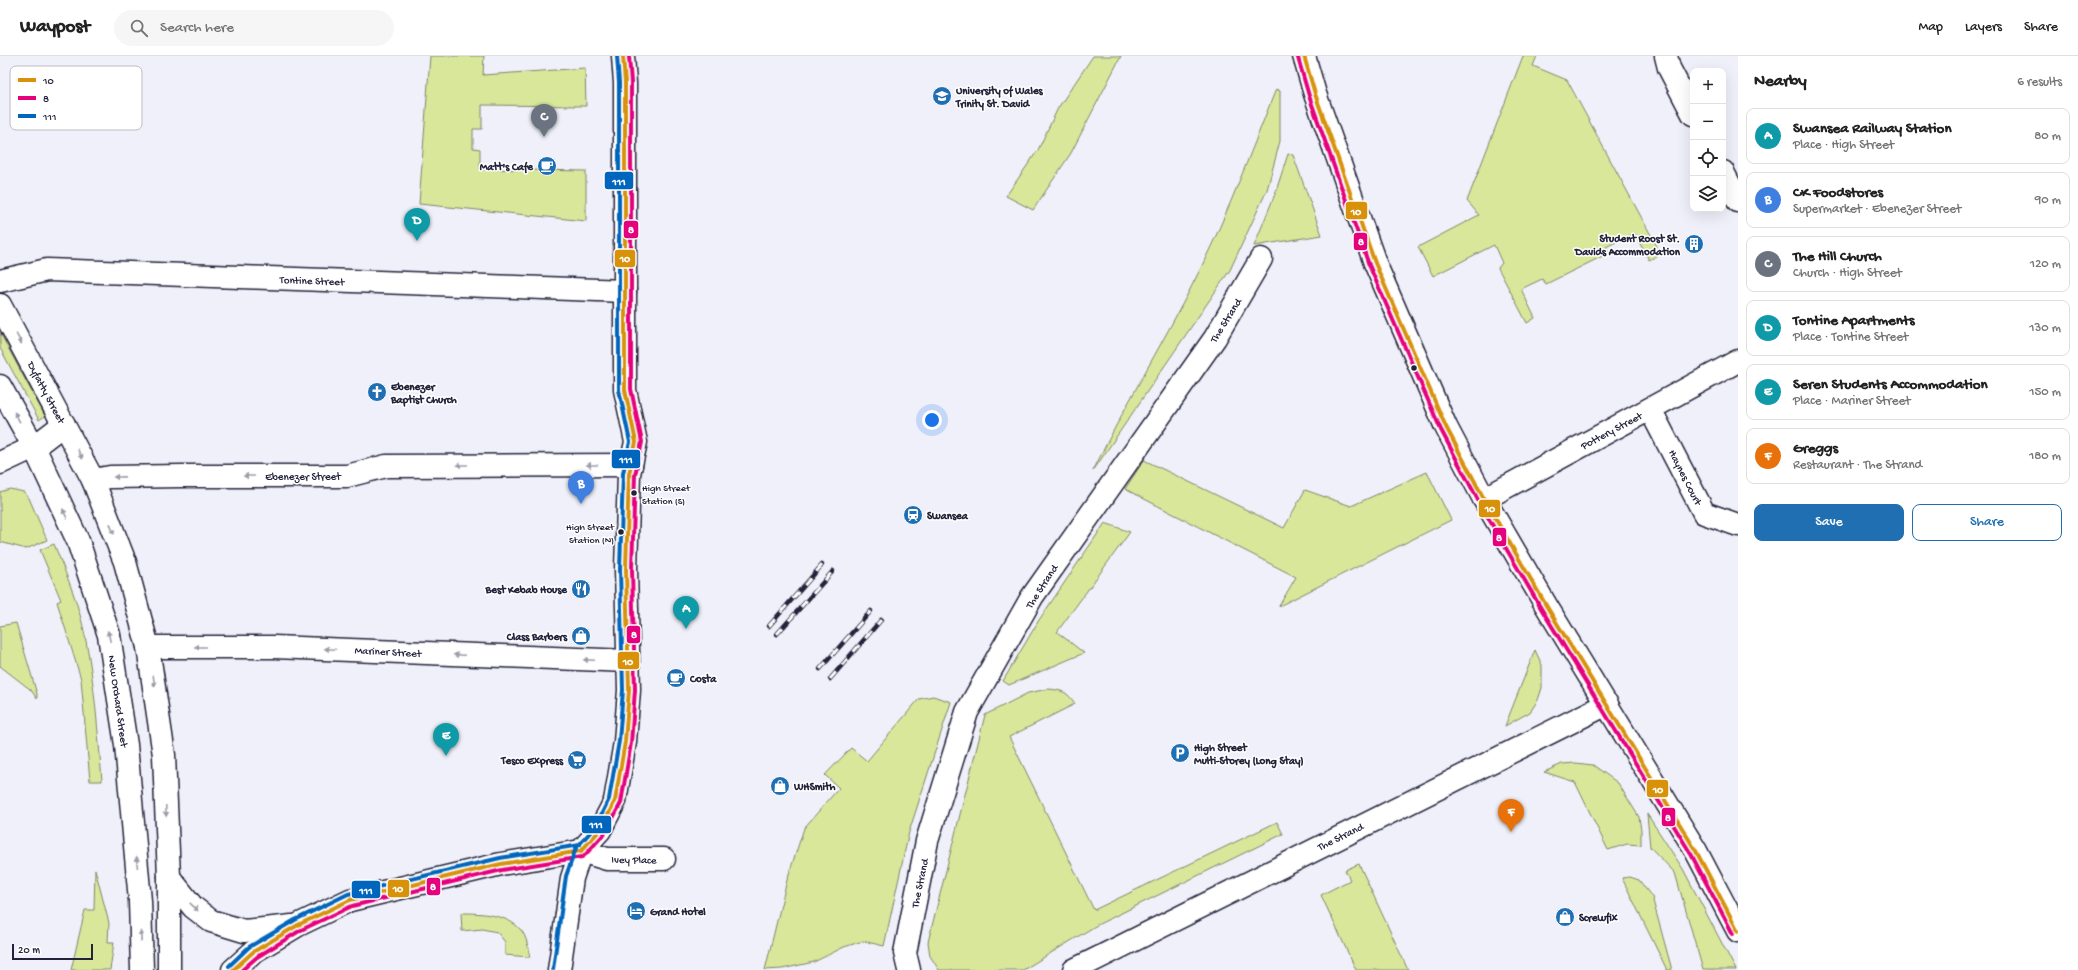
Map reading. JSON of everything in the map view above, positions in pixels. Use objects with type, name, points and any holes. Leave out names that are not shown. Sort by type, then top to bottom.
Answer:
[{"type":"street","points":[[560,970],[572,878],[581,851],[600,830],[615,801],[625,742],[629,690],[626,569],[629,474],[636,442],[625,390],[625,83],[623,56]]},
{"type":"street","points":[[1304,56],[1315,94],[1375,263],[1446,427],[1484,499],[1696,851],[1738,931]]},
{"type":"street","points":[[1666,56],[1669,68],[1690,108]]},
{"type":"street","points":[[1725,176],[1738,201]]},
{"type":"street","name":"The Strand","points":[[905,964],[927,841],[967,712],[1032,597],[1215,338],[1261,258]]},
{"type":"street","name":"Tontine Street","points":[[0,281],[47,270],[625,291]]},
{"type":"street","name":"Dyfatty Street","points":[[0,305],[93,480]]},
{"type":"street","name":"Pottery Street","points":[[1484,499],[1738,361]]},
{"type":"street","points":[[0,386],[34,447]]},
{"type":"street","name":"Haynes Court","points":[[1650,409],[1704,513],[1738,525]]},
{"type":"street","points":[[0,463],[34,447],[64,424]]},
{"type":"street","name":"New Orchard Street","points":[[34,447],[78,541],[110,635],[129,776],[140,901],[142,970]]},
{"type":"street","name":"Ebenezer Street","points":[[93,480],[110,477],[347,476],[386,466],[631,465]]},
{"type":"street","points":[[93,480],[125,562],[148,647],[164,755],[169,877],[169,970]]},
{"type":"street","name":"Mariner Street","points":[[148,647],[281,647],[628,661]]},
{"type":"street","name":"The Strand","points":[[1074,970],[1607,704]]},
{"type":"street","points":[[233,970],[253,952],[298,925],[350,900],[501,864],[581,851]]},
{"type":"street","name":"Ivey Place","points":[[581,851],[607,859],[664,859]]},
{"type":"street","points":[[169,877],[192,907],[211,921],[244,931],[298,925]]},
{"type":"green space","points":[[430,56],[484,56],[483,75],[585,68],[586,106],[482,105],[482,129],[473,129],[473,148],[480,149],[480,169],[586,171],[586,221],[419,204]]},
{"type":"green space","points":[[1093,56],[1121,56],[1071,153],[1033,210],[1006,196],[1038,150],[1058,108]]},
{"type":"green space","points":[[1523,56],[1537,56],[1533,66],[1567,80],[1659,250],[1655,251],[1657,256],[1649,260],[1634,233],[1606,247],[1609,253],[1546,284],[1542,279],[1521,289],[1535,318],[1527,323],[1498,268],[1502,263],[1494,245],[1433,276],[1418,247],[1479,215],[1467,201]]},
{"type":"green space","points":[[1276,89],[1280,91],[1280,141],[1267,190],[1230,270],[1093,471],[1201,268],[1231,201]]},
{"type":"green space","points":[[1288,154],[1293,155],[1322,235],[1254,246],[1275,194]]},
{"type":"green space","points":[[0,333],[45,416],[39,420],[0,348]]},
{"type":"green space","points":[[1144,460],[1284,528],[1305,490],[1351,506],[1427,472],[1451,520],[1279,606],[1296,577],[1125,489]]},
{"type":"green space","points":[[10,489],[24,492],[29,498],[47,540],[26,549],[0,542],[0,492]]},
{"type":"green space","points":[[1105,523],[1130,532],[1057,632],[1084,653],[1009,685],[1003,681],[1039,620]]},
{"type":"green space","points":[[54,544],[76,601],[85,636],[94,690],[102,781],[90,781],[81,679],[57,602],[61,600],[40,550]]},
{"type":"green space","points":[[16,623],[37,694],[37,699],[31,690],[0,666],[0,626]]},
{"type":"green space","points":[[1535,650],[1542,665],[1542,688],[1538,700],[1530,712],[1505,726]]},
{"type":"green space","points":[[1048,689],[1064,692],[1075,704],[1009,737],[1094,910],[1277,822],[1283,834],[1097,925],[1023,970],[939,970],[930,956],[928,942],[985,715],[1028,693]]},
{"type":"green space","points":[[933,696],[951,702],[909,832],[884,946],[863,941],[844,947],[814,962],[782,969],[765,970],[787,880],[804,828],[839,788],[825,775],[851,748],[867,761],[919,699]]},
{"type":"green space","points":[[1576,763],[1593,765],[1618,783],[1639,817],[1641,845],[1627,844],[1608,850],[1575,782],[1544,772],[1562,764]]},
{"type":"green space","points":[[1647,814],[1683,869],[1736,970],[1703,970],[1675,873],[1650,847]]},
{"type":"green space","points":[[1359,864],[1408,970],[1356,970],[1321,895],[1350,880],[1345,870]]},
{"type":"green space","points":[[95,869],[109,923],[108,942],[114,942],[110,970],[71,970],[85,910],[94,910]]},
{"type":"green space","points":[[1630,877],[1639,880],[1652,897],[1672,970],[1667,970],[1622,878]]},
{"type":"green space","points":[[461,913],[477,913],[509,921],[521,930],[525,936],[530,957],[505,955],[505,942],[497,932],[482,929],[462,931]]},
{"type":"railway","points":[[769,626],[822,565]]},
{"type":"railway","points":[[777,634],[833,571]]},
{"type":"railway","points":[[820,669],[871,611]]},
{"type":"railway","points":[[830,679],[881,620]]},
{"type":"transit line","name":"111","points":[[553,969],[566,876],[576,848],[595,827],[609,799],[619,741],[623,690],[620,569],[623,473],[630,442],[619,390],[619,83],[617,56]]},
{"type":"transit line","name":"10","points":[[581,851],[600,830],[615,801],[625,742],[629,690],[626,569],[629,474],[636,442],[625,390],[625,83],[623,56]]},
{"type":"transit line","name":"8","points":[[585,855],[605,833],[621,803],[631,743],[635,690],[632,569],[635,475],[642,442],[631,389],[631,83],[629,56]]},
{"type":"transit line","name":"10","points":[[1304,56],[1315,94],[1375,263],[1446,427],[1484,499],[1547,607],[1696,851],[1738,931]]},
{"type":"transit line","name":"8","points":[[1298,58],[1309,96],[1369,265],[1441,430],[1479,502],[1542,610],[1691,854],[1733,934]]},
{"type":"transit line","name":"111","points":[[229,966],[249,947],[295,920],[348,894],[500,858],[580,845]]},
{"type":"transit line","name":"10","points":[[233,970],[253,952],[298,925],[350,900],[501,864],[581,851]]},
{"type":"transit line","name":"8","points":[[242,970],[257,957],[301,930],[352,906],[502,870],[582,857]]},
{"type":"place","name":"University of Wales Trinity St. David","points":[[942,96]]},
{"type":"place","name":"The Hill Church","points":[[544,137]]},
{"type":"place","name":"Matt's Cafe","points":[[547,166]]},
{"type":"place","name":"Tontine Apartments","points":[[417,241]]},
{"type":"place","name":"Student Roost St. Davids Accommodation","points":[[1694,244]]},
{"type":"place","name":"Ebenezer Baptist Church","points":[[377,392]]},
{"type":"place","name":"High Street Station (S)","points":[[634,493]]},
{"type":"place","name":"CK Foodstores","points":[[581,504]]},
{"type":"place","name":"Swansea","points":[[913,515]]},
{"type":"place","name":"High Street Station (N)","points":[[621,532]]},
{"type":"place","name":"Best Kebab House","points":[[581,589]]},
{"type":"place","name":"Swansea Railway Station","points":[[686,629]]},
{"type":"place","name":"Class Barbers","points":[[581,636]]},
{"type":"place","name":"Costa","points":[[676,678]]},
{"type":"place","name":"High Street Multi-Storey (Long Stay)","points":[[1180,753]]},
{"type":"place","name":"Seren Students Accommodation","points":[[446,756]]},
{"type":"place","name":"Tesco Express","points":[[577,760]]},
{"type":"place","name":"WHSmith","points":[[780,786]]},
{"type":"place","name":"Greggs","points":[[1511,832]]},
{"type":"place","name":"Grand Hotel","points":[[636,911]]},
{"type":"place","name":"Screwfix","points":[[1565,917]]}]
